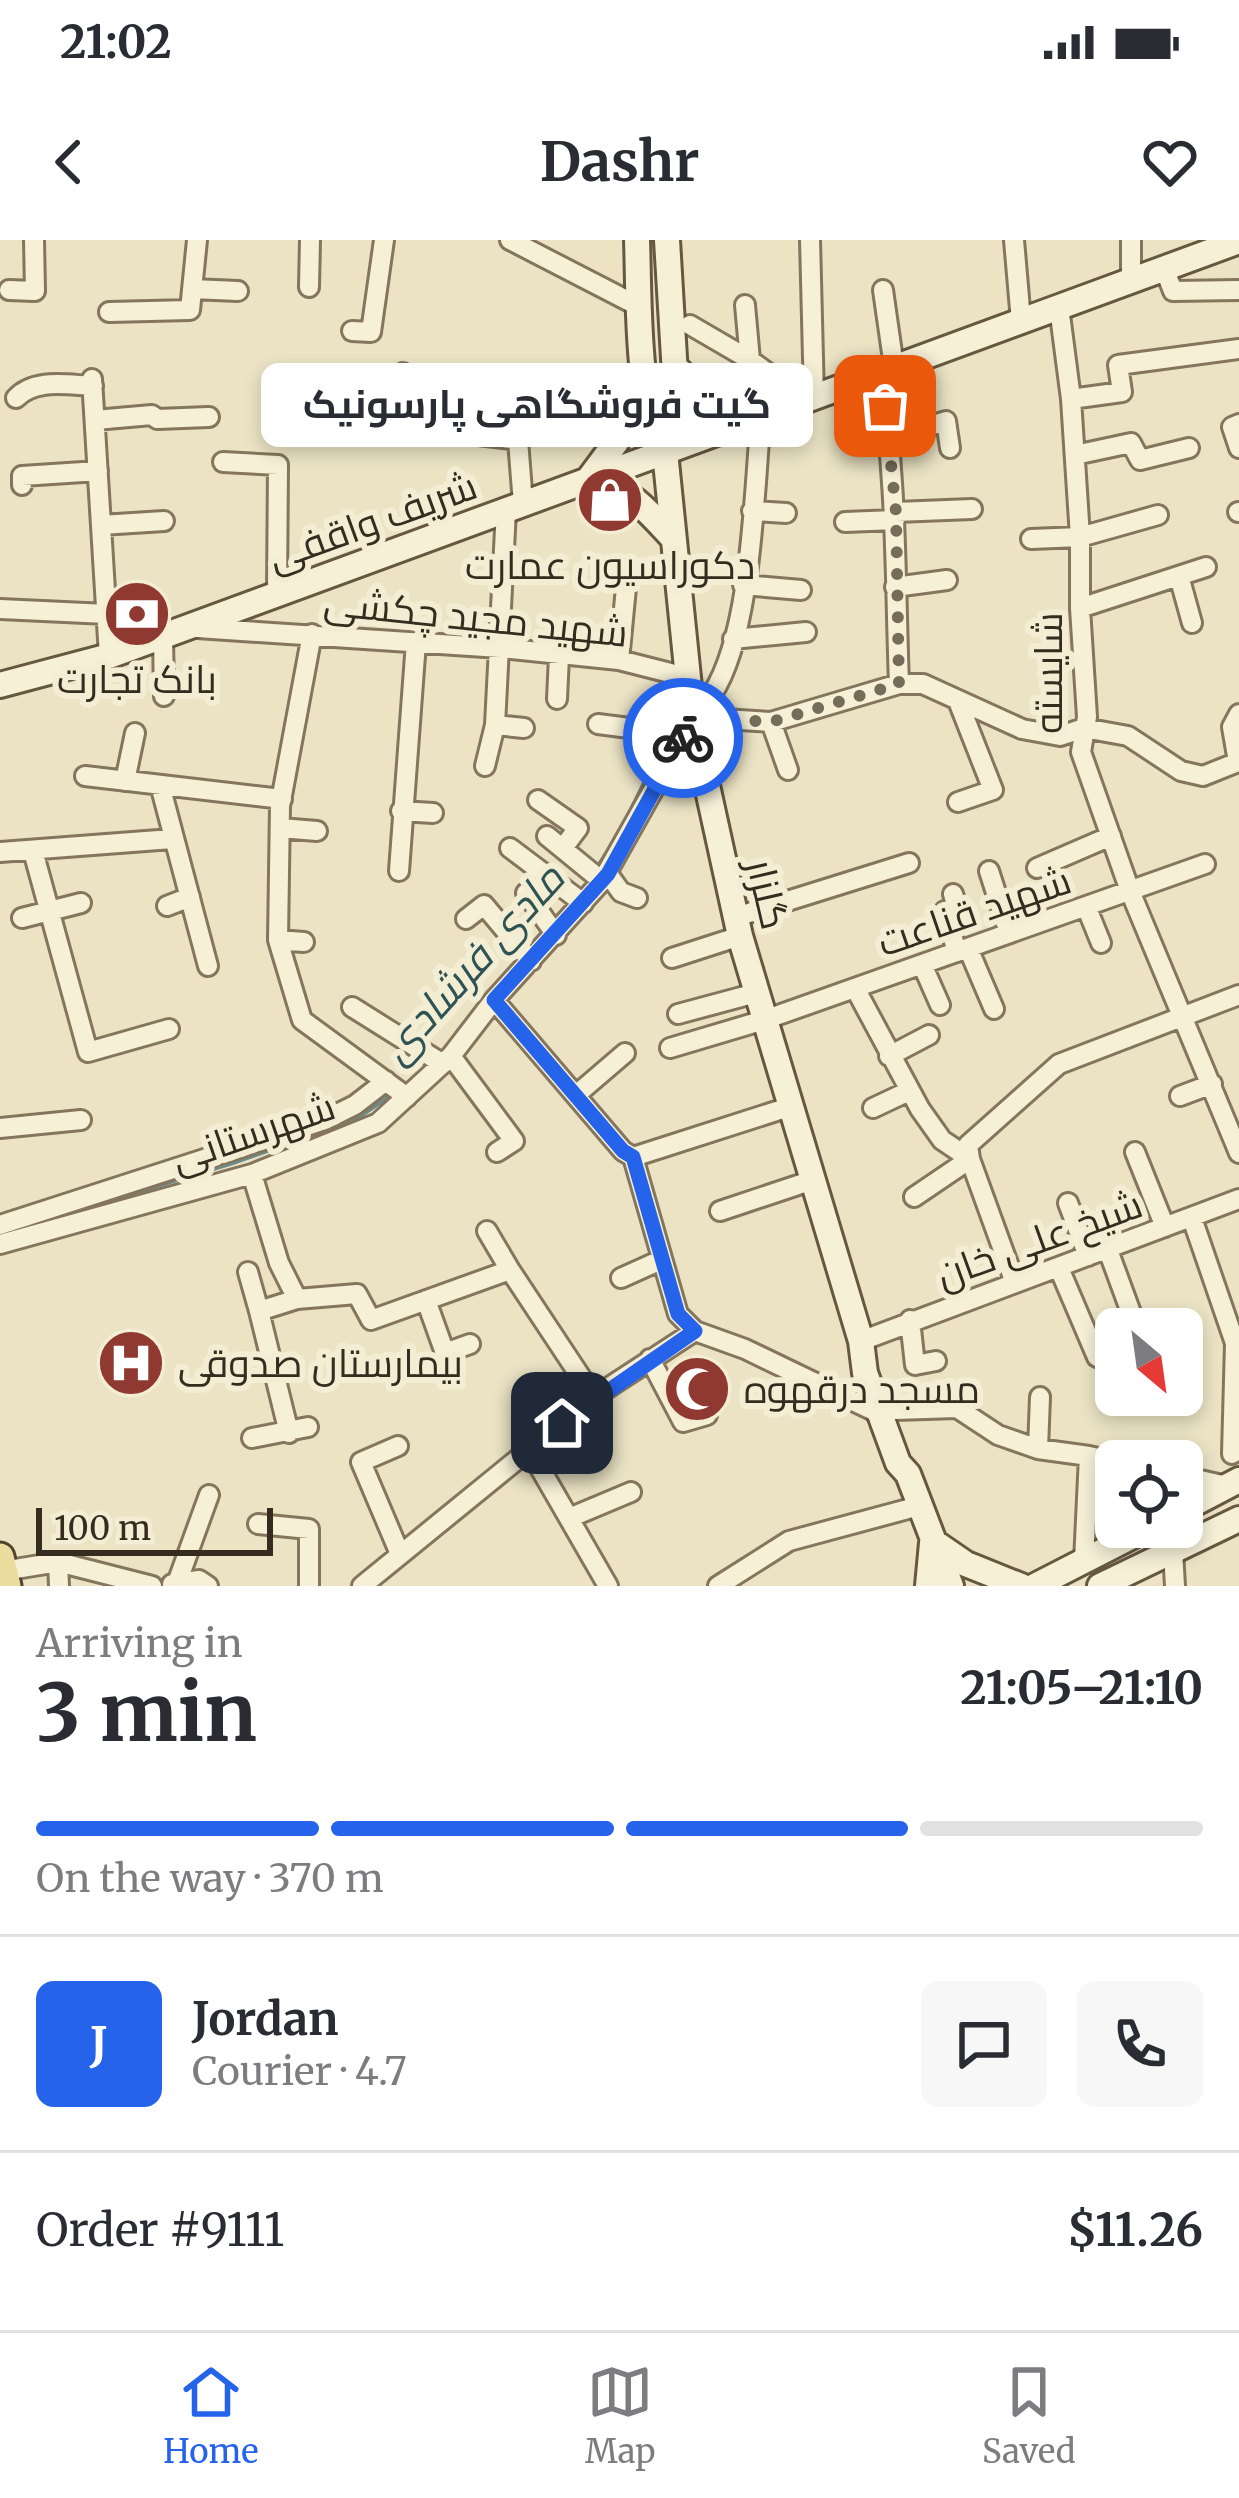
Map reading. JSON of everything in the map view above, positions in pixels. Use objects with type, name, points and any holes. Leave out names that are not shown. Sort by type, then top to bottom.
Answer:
[{"type":"main road","points":[[637,240],[652,433],[664,452]]},
{"type":"main road","points":[[664,452],[677,425],[667,240]]},
{"type":"main road","name":"شریف واقفی","points":[[0,685],[109,656],[1239,241]]},
{"type":"main road","points":[[674,366],[720,410],[752,420]]},
{"type":"main road","points":[[645,377],[617,441],[588,480],[618,486],[670,535]]},
{"type":"main road","name":"گلزار","points":[[664,452],[692,719],[738,926],[861,1341],[865,1373],[888,1412],[898,1463],[908,1474],[951,1586]]},
{"type":"main road","points":[[1203,1499],[1233,1483]]},
{"type":"main road","points":[[1100,1586],[1239,1519]]},
{"type":"main road","points":[[928,1586],[932,1540]]},
{"type":"main road","points":[[932,1540],[966,1564],[1021,1586]]},
{"type":"main road","points":[[1035,1586],[1110,1548]]},
{"type":"street","points":[[10,290],[35,291],[34,240]]},
{"type":"street","points":[[109,312],[190,310],[197,240]]},
{"type":"street","points":[[309,287],[310,240]]},
{"type":"street","points":[[352,331],[371,332],[384,240]]},
{"type":"street","points":[[510,240],[640,307]]},
{"type":"street","points":[[809,399],[810,240]]},
{"type":"street","points":[[1014,240],[1021,321]]},
{"type":"street","points":[[1130,281],[1131,240]]},
{"type":"street","points":[[1164,268],[1173,291],[1239,290]]},
{"type":"street","points":[[192,289],[238,291]]},
{"type":"street","points":[[884,290],[899,674]]},
{"type":"street","points":[[745,305],[750,360]]},
{"type":"street","name":"شایسته","points":[[1058,307],[1071,399],[1066,433],[1075,454],[1080,537],[1087,717],[1081,752],[1130,891],[1238,1146]]},
{"type":"street","points":[[690,326],[809,399]]},
{"type":"street","points":[[1071,399],[1122,392],[1118,365],[1239,349]]},
{"type":"street","points":[[403,373],[406,426]]},
{"type":"street","points":[[16,398],[42,380],[92,383],[109,656]]},
{"type":"street","points":[[280,411],[518,440],[535,427]]},
{"type":"street","points":[[95,420],[209,417]]},
{"type":"street","points":[[712,694],[722,679],[743,585],[752,511],[752,420]]},
{"type":"street","points":[[891,438],[946,421],[950,448]]},
{"type":"street","points":[[1239,424],[1232,427],[1239,448]]},
{"type":"street","points":[[485,766],[495,725],[518,440]]},
{"type":"street","points":[[1075,454],[1131,443],[1140,460],[1189,448]]},
{"type":"street","points":[[223,462],[278,465],[277,594]]},
{"type":"street","points":[[22,484],[22,476],[98,471]]},
{"type":"street","points":[[845,522],[972,508]]},
{"type":"street","points":[[752,511],[786,514]]},
{"type":"street","points":[[1031,539],[1080,537],[1158,514]]},
{"type":"street","points":[[101,525],[164,521]]},
{"type":"street","points":[[620,660],[628,567]]},
{"type":"street","points":[[1080,608],[1206,568]]},
{"type":"street","points":[[1179,576],[1192,623]]},
{"type":"street","points":[[895,586],[947,580]]},
{"type":"street","points":[[743,585],[801,590]]},
{"type":"street","points":[[0,609],[107,614]]},
{"type":"street","points":[[164,696],[175,632]]},
{"type":"street","name":"شهید مجید چکشی","points":[[175,632],[312,634],[500,648],[620,660],[686,677]]},
{"type":"street","points":[[733,639],[806,632]]},
{"type":"street","points":[[312,634],[281,799],[278,940],[302,1020],[407,1097]]},
{"type":"street","points":[[399,871],[401,811],[413,772],[406,742],[416,641]]},
{"type":"street","points":[[557,699],[559,656]]},
{"type":"street","points":[[598,724],[653,731],[692,719],[771,722],[899,674],[1022,729],[1060,736],[1084,728],[1128,736],[1181,771],[1204,776],[1238,762],[1232,727],[1239,714]]},
{"type":"street","points":[[958,701],[992,790],[958,802]]},
{"type":"street","name":"شهرستانی","points":[[0,1244],[252,1174],[378,1123],[531,961],[574,897],[605,877],[692,719]]},
{"type":"street","points":[[771,722],[788,770]]},
{"type":"street","points":[[495,725],[524,728]]},
{"type":"street","points":[[125,781],[135,733]]},
{"type":"street","points":[[406,742],[430,742]]},
{"type":"street","points":[[85,776],[281,799]]},
{"type":"street","points":[[160,785],[208,966]]},
{"type":"street","points":[[538,800],[578,829],[555,842],[621,892],[637,898]]},
{"type":"street","points":[[401,811],[433,812]]},
{"type":"street","points":[[280,828],[317,831]]},
{"type":"street","points":[[1037,868],[1111,836]]},
{"type":"street","points":[[0,852],[172,838]]},
{"type":"street","points":[[510,848],[574,897]]},
{"type":"street","points":[[34,851],[88,1052],[169,1029]]},
{"type":"street","points":[[672,958],[738,926],[909,863]]},
{"type":"street","name":"شهید قناعت","points":[[670,1048],[764,1020],[1205,864]]},
{"type":"street","points":[[989,871],[1010,933]]},
{"type":"street","points":[[526,893],[550,928]]},
{"type":"street","points":[[167,906],[190,897]]},
{"type":"street","points":[[466,919],[490,901],[514,945],[531,961]]},
{"type":"street","points":[[22,918],[81,903]]},
{"type":"street","points":[[942,905],[994,1009]]},
{"type":"street","points":[[1086,906],[1101,943]]},
{"type":"street","points":[[278,940],[304,942]]},
{"type":"street","points":[[922,964],[940,1005]]},
{"type":"street","points":[[855,988],[909,1091],[942,1140],[970,1159]]},
{"type":"street","points":[[678,1014],[756,993]]},
{"type":"street","points":[[1015,1283],[968,1145],[1059,1064],[1239,995]]},
{"type":"street","points":[[494,1000],[633,1157],[678,1314],[695,1331],[888,1412],[958,1408],[998,1435],[1038,1449],[1095,1457]]},
{"type":"street","points":[[352,1007],[440,1058],[514,1141],[497,1152]]},
{"type":"street","points":[[889,1056],[929,1035]]},
{"type":"street","points":[[576,1095],[625,1053]]},
{"type":"street","name":"شهرستانی","points":[[0,1225],[326,1120],[386,1081]]},
{"type":"street","points":[[1180,1096],[1212,1084]]},
{"type":"street","points":[[873,1108],[909,1091]]},
{"type":"street","points":[[355,1105],[378,1123]]},
{"type":"street","points":[[633,1157],[789,1107]]},
{"type":"street","points":[[1204,1126],[1225,1118]]},
{"type":"street","points":[[0,1128],[81,1120]]},
{"type":"street","points":[[1135,1152],[1165,1227]]},
{"type":"street","points":[[914,1197],[970,1159]]},
{"type":"street","points":[[252,1174],[279,1263],[297,1299]]},
{"type":"street","points":[[720,1211],[813,1180]]},
{"type":"street","name":"شیخ علی خان","points":[[861,1341],[1239,1199]]},
{"type":"street","points":[[1068,1203],[1126,1308]]},
{"type":"street","points":[[1192,1218],[1234,1343],[1232,1454]]},
{"type":"street","points":[[488,1231],[595,1397]]},
{"type":"street","points":[[620,1278],[661,1260]]},
{"type":"street","points":[[1058,1268],[1095,1352]]},
{"type":"street","points":[[259,1310],[297,1299],[357,1294],[371,1320],[510,1270]]},
{"type":"street","points":[[248,1272],[298,1430],[252,1438]]},
{"type":"street","points":[[426,1300],[445,1353],[470,1344]]},
{"type":"street","points":[[910,1320],[915,1365],[936,1361]]},
{"type":"street","points":[[362,1586],[595,1397],[695,1331]]},
{"type":"street","points":[[650,1359],[683,1422],[707,1415]]},
{"type":"street","points":[[1038,1449],[1040,1396]]},
{"type":"street","points":[[398,1446],[361,1462],[400,1554]]},
{"type":"street","points":[[529,1449],[608,1586]]},
{"type":"street","points":[[1084,1562],[1089,1456]]},
{"type":"street","points":[[1203,1479],[1233,1483]]},
{"type":"street","points":[[569,1518],[631,1492]]},
{"type":"street","points":[[3,1571],[58,1562],[153,1586],[195,1584],[209,1495]]},
{"type":"street","points":[[718,1586],[789,1540],[919,1506]]},
{"type":"street","points":[[258,1523],[309,1529],[309,1586]]},
{"type":"street","points":[[1173,1551],[1175,1586]]},
{"type":"street","points":[[58,1562],[59,1586]]},
{"type":"waterway","name":"مادی فرشادی","points":[[858,688],[892,676]]},
{"type":"waterway","name":"مادی فرشادی","points":[[625,822],[657,757]]},
{"type":"waterway","name":"مادی فرشادی","points":[[597,868],[617,837]]},
{"type":"waterway","name":"مادی فرشادی","points":[[45,1220],[353,1121],[394,1093]]},
{"type":"way so far","points":[[683,738],[692,717],[771,722],[899,684],[896,512],[885,406]]},
{"type":"place","name":"گیت فروشگاهی پارسونیک","points":[[885,406]]},
{"type":"place","name":"دکوراسیون عمارت","points":[[610,500]]},
{"type":"place","name":"بانک تجارت","points":[[137,614]]},
{"type":"place","name":"بیمارستان صدوقی","points":[[131,1363]]},
{"type":"place","name":"مسجد درقهوه","points":[[697,1389]]},
{"type":"route","points":[[562,1423],[695,1331],[678,1314],[633,1157],[494,1000],[608,874],[683,738]]}]
